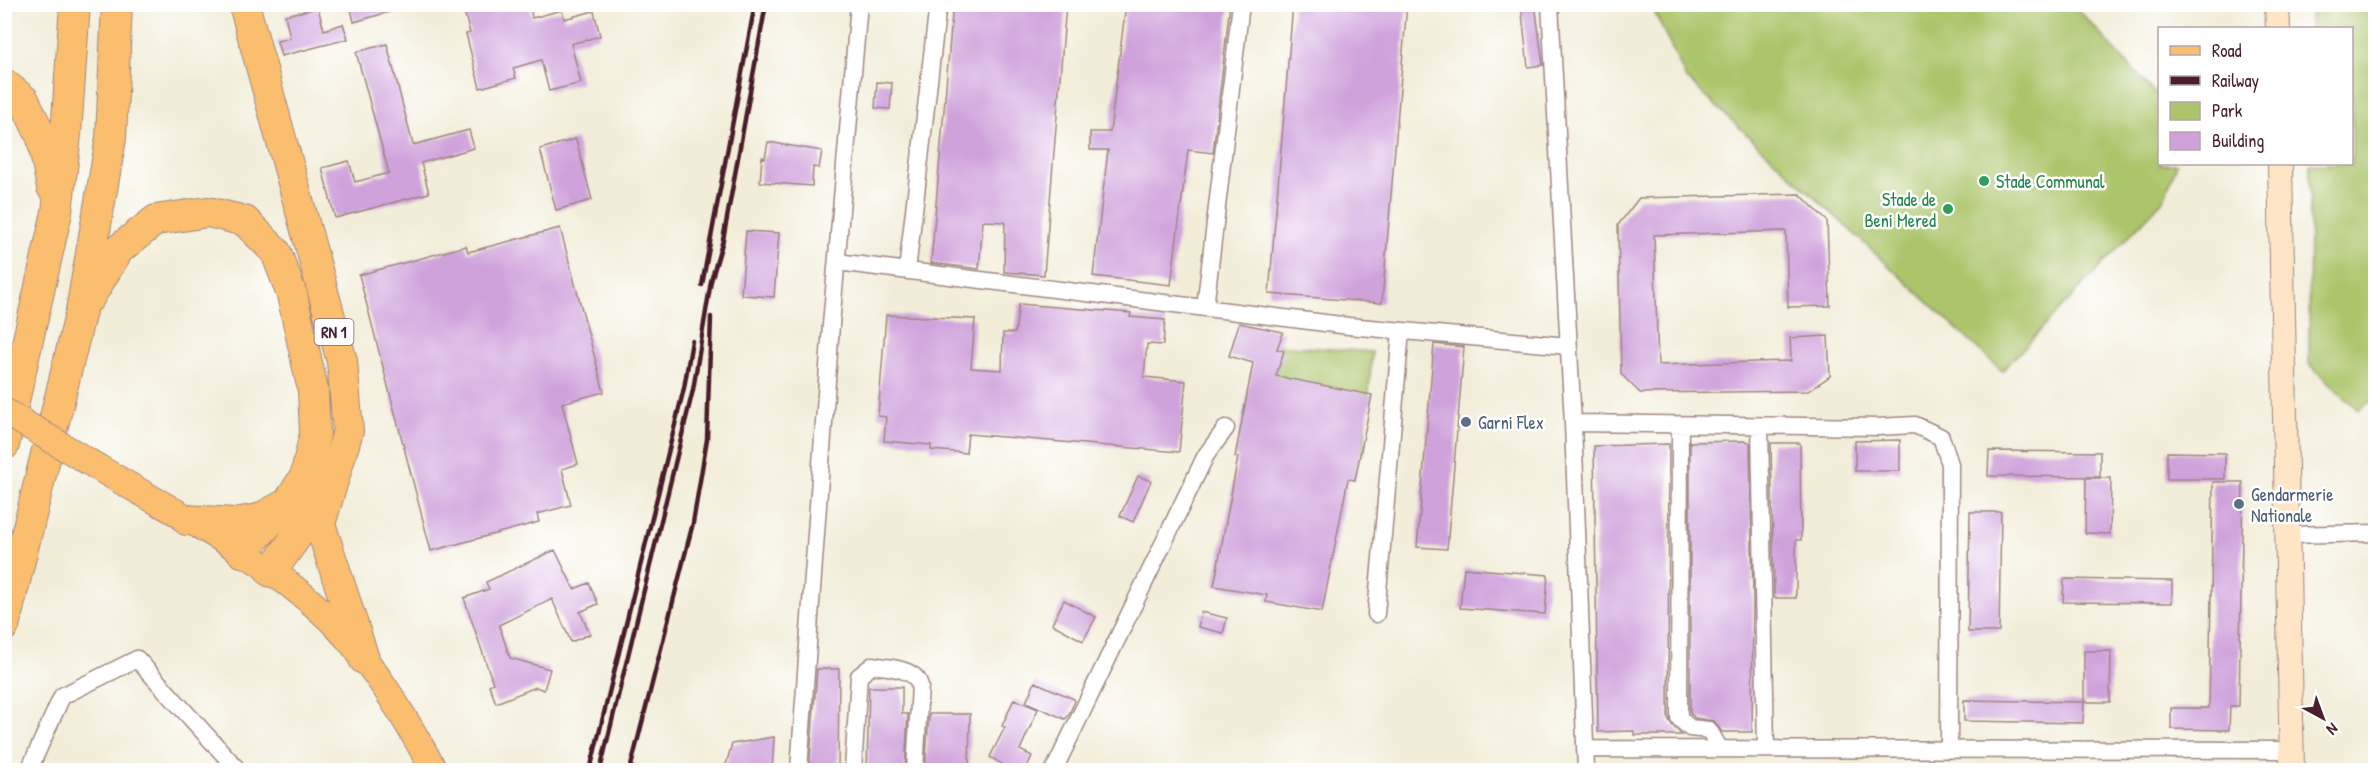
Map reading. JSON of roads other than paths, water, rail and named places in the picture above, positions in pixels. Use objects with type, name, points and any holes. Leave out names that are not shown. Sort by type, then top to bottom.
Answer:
[{"type":"highway","points":[[4,445],[57,212],[66,134],[75,4]]},
{"type":"highway","points":[[4,626],[81,311],[111,138],[117,4]]},
{"type":"highway","name":"RN 1","points":[[244,4],[342,361],[348,431],[320,524],[364,659]]},
{"type":"highway","points":[[4,84],[24,100],[42,138],[57,212]]},
{"type":"highway","points":[[81,311],[119,249],[156,220],[207,212],[245,221],[276,252],[292,296],[313,390],[315,434],[305,477],[288,503],[242,552]]},
{"type":"highway","points":[[271,572],[330,489]]},
{"type":"highway","points":[[187,520],[234,523],[259,519],[288,503]]},
{"type":"main road","name":"RN 1","points":[[4,411],[242,552],[322,612],[364,659],[402,712],[435,771]]},
{"type":"street","points":[[799,771],[837,262],[859,4]]},
{"type":"street","points":[[907,271],[938,4]]},
{"type":"street","points":[[1205,308],[1241,4]]},
{"type":"street","points":[[1550,4],[1572,423],[1586,771]]},
{"type":"street","points":[[2277,4],[2277,27]]},
{"type":"street","points":[[1585,749],[1949,750],[2292,760],[2280,165]]},
{"type":"street","points":[[837,262],[1401,331],[1568,346]]},
{"type":"street","points":[[1376,614],[1401,331]]},
{"type":"street","points":[[1572,423],[1877,427],[1915,425],[1941,438],[1950,464],[1949,750]]},
{"type":"street","points":[[1680,425],[1679,718],[1690,728],[1709,730],[1720,749]]},
{"type":"street","points":[[1760,426],[1766,749]]},
{"type":"street","points":[[1054,771],[1206,455],[1226,428]]},
{"type":"street","points":[[2287,535],[2376,533]]},
{"type":"street","points":[[29,771],[62,696],[137,659],[238,771]]},
{"type":"street","points":[[853,771],[859,676],[873,665],[912,673],[918,678],[915,771]]},
{"type":"railway","points":[[702,285],[755,4]]},
{"type":"railway","points":[[600,770],[693,390],[711,281],[723,240],[766,4]]},
{"type":"railway","points":[[630,770],[693,523],[707,439],[711,317]]},
{"type":"railway","points":[[590,770],[684,388],[692,341]]},
{"type":"place","name":"Stade Communal","points":[[1984,181]]},
{"type":"place","name":"Stade de Beni Mered","points":[[1948,209]]},
{"type":"place","name":"Garni Flex","points":[[1466,422]]},
{"type":"place","name":"Gendarmerie Nationale","points":[[2239,504]]}]
